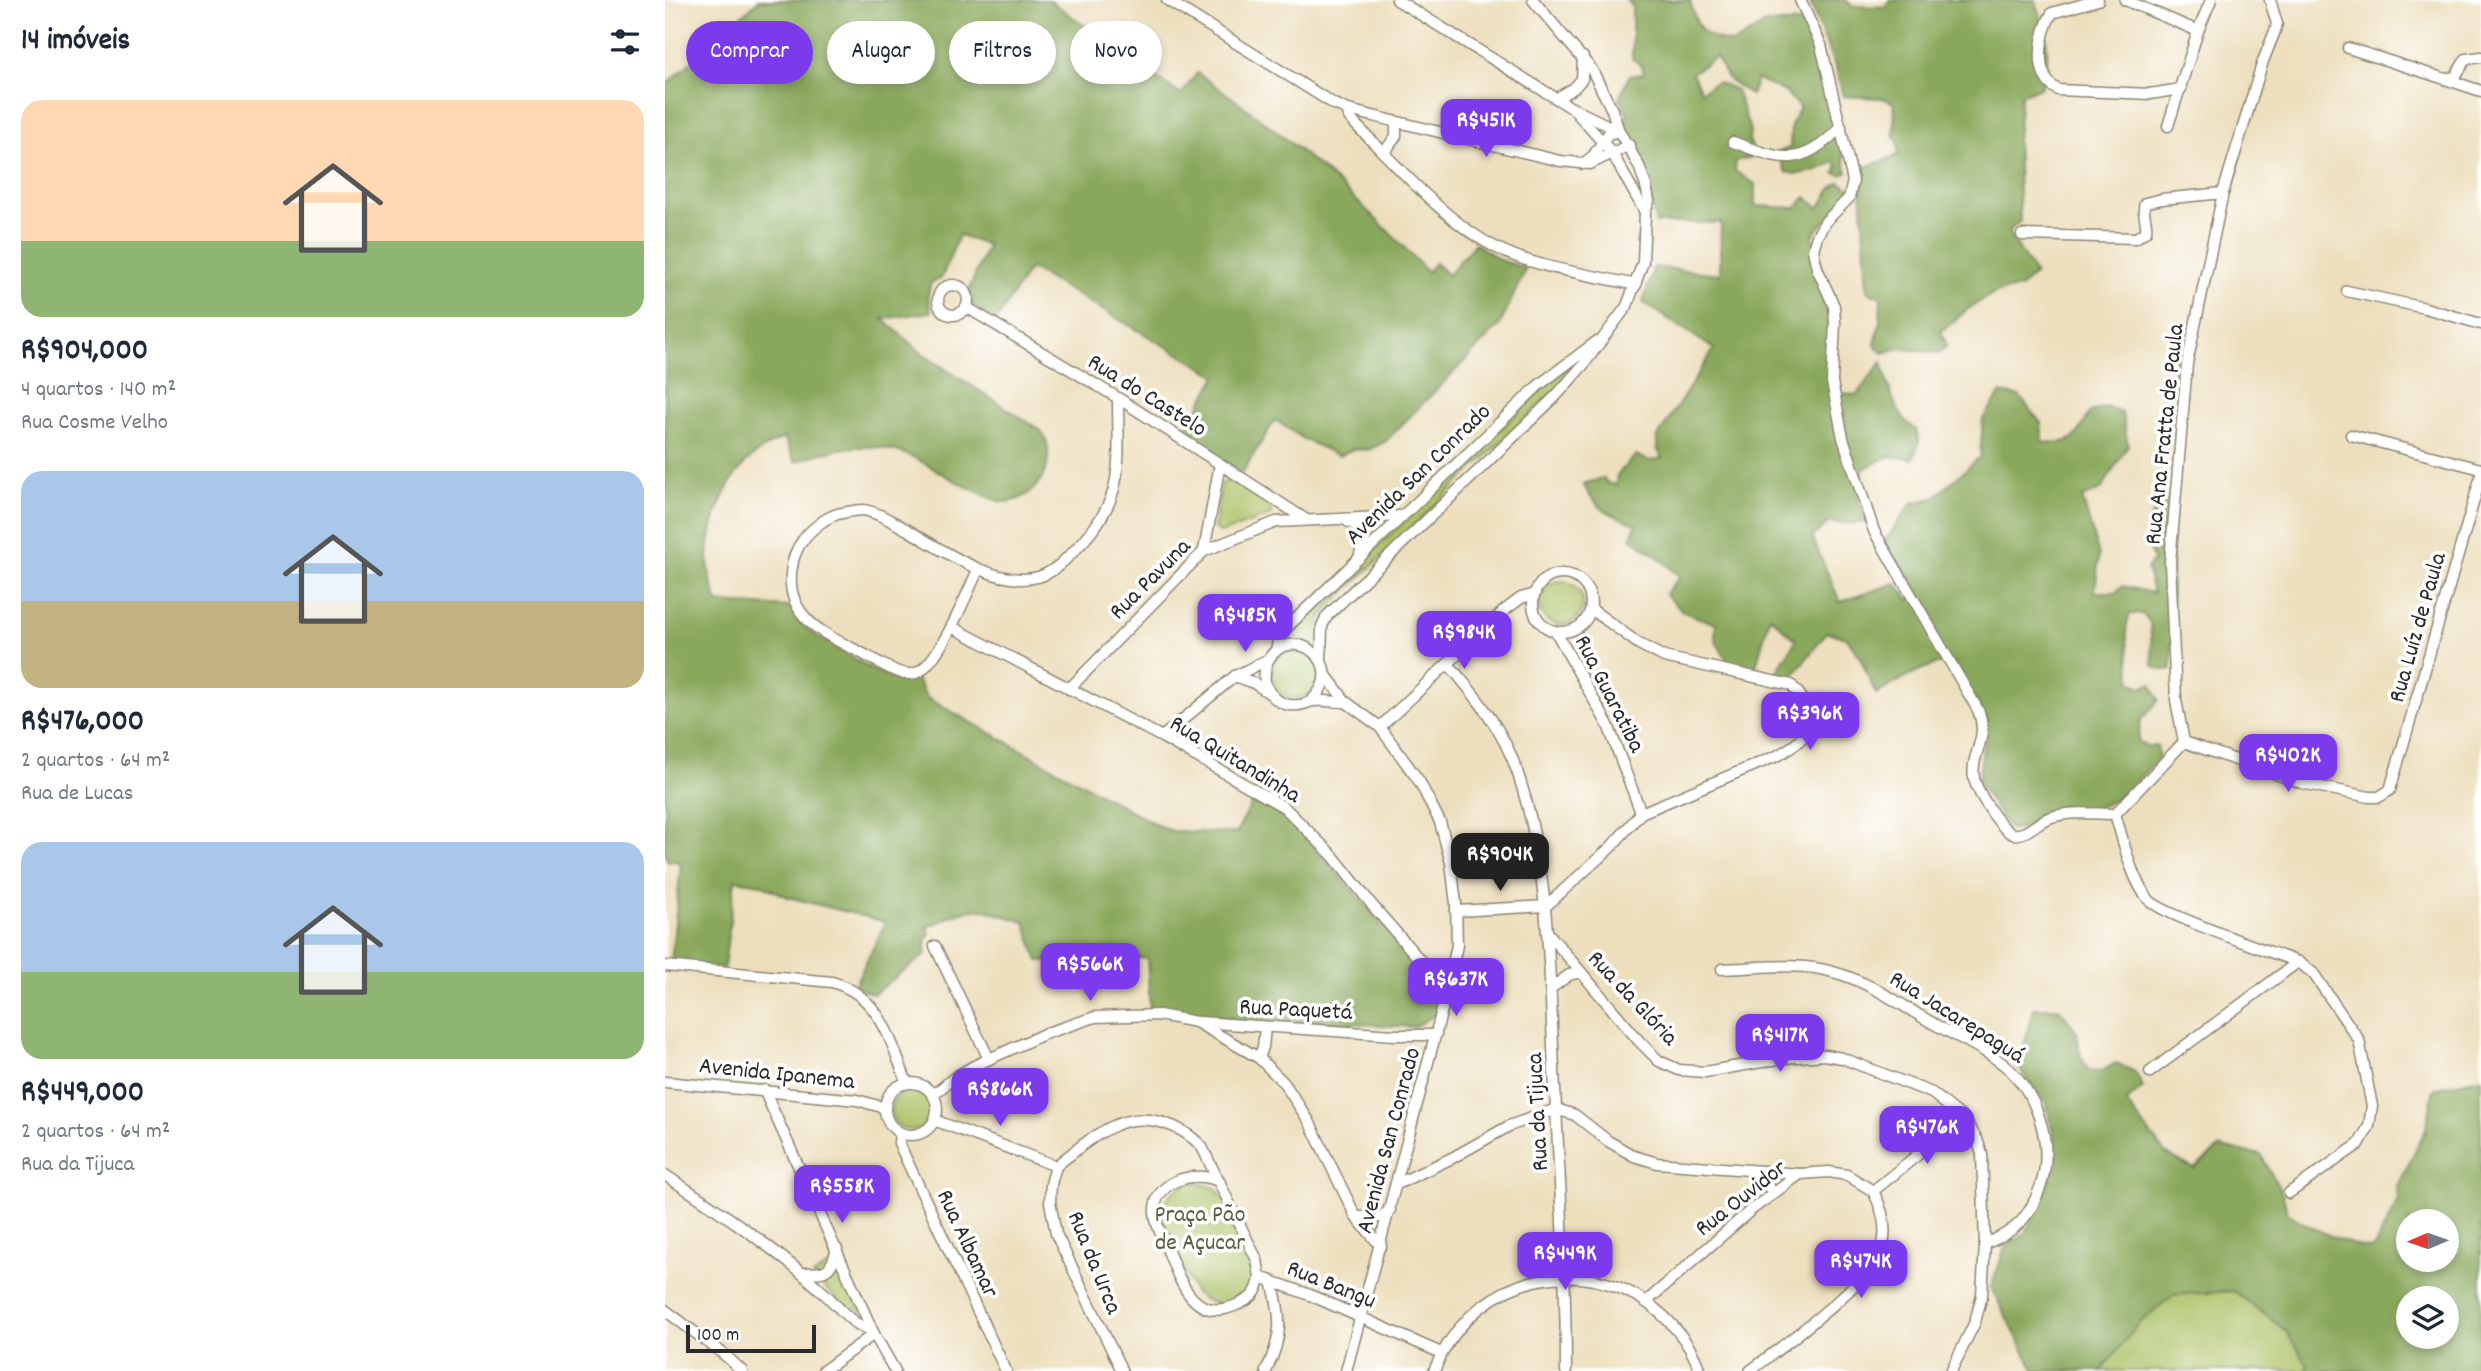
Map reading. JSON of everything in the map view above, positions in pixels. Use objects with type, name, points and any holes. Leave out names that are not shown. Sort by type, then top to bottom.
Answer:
[{"type":"street","points":[[1167,0],[1334,104],[1348,110],[1582,164],[1590,164],[1629,145]]},
{"type":"street","points":[[1397,0],[1570,107],[1619,131]]},
{"type":"street","name":"Avenida San Conrado","points":[[1321,659],[1322,626],[1327,616],[1556,396],[1621,316],[1636,285],[1643,262],[1645,212],[1649,201],[1646,186],[1629,145],[1619,131],[1598,82],[1583,56],[1533,0]]},
{"type":"street","points":[[1800,0],[1821,45],[1851,166],[1853,190],[1849,198],[1825,222],[1817,236],[1814,250],[1817,268],[1834,306],[1832,382],[1841,428],[1874,531],[1978,710],[1983,732],[1975,764],[1977,788],[2005,832],[2015,835],[2025,833],[2047,819],[2067,814],[2115,814],[2184,742]]},
{"type":"street","points":[[2098,0],[2052,13],[2044,26],[2041,41],[2043,71],[2050,85],[2058,90],[2150,94],[2181,89]]},
{"type":"street","points":[[2125,0],[2198,32]]},
{"type":"street","points":[[2168,127],[2211,0]]},
{"type":"street","name":"Rua Ana Fratta de Paula","points":[[2184,742],[2176,699],[2170,562],[2187,364],[2223,193],[2263,61],[2276,31],[2277,24],[2270,0]]},
{"type":"street","points":[[2348,48],[2481,91]]},
{"type":"street","points":[[1557,98],[1583,79],[1583,56]]},
{"type":"street","points":[[2445,79],[2455,77],[2466,59],[2481,57]]},
{"type":"street","points":[[1583,79],[1598,82]]},
{"type":"street","points":[[1570,107],[1612,153],[1645,212]]},
{"type":"street","points":[[1348,110],[1349,117],[1356,125],[1453,219],[1495,247],[1554,267],[1636,285]]},
{"type":"street","points":[[1384,153],[1396,136],[1396,123]]},
{"type":"street","points":[[1734,142],[1775,158],[1801,156],[1826,143],[1841,127]]},
{"type":"street","points":[[1582,164],[1593,156],[1608,134],[1619,131]]},
{"type":"street","points":[[2022,235],[2136,238],[2146,231],[2143,208],[2145,203],[2223,193]]},
{"type":"street","points":[[2347,291],[2425,308],[2481,324]]},
{"type":"street","name":"Rua do Castelo","points":[[966,307],[1118,398],[1305,519]]},
{"type":"street","name":"Avenida San Conrado","points":[[1273,655],[1279,635],[1401,516],[1539,385],[1602,338]]},
{"type":"street","points":[[978,570],[952,627],[927,665],[915,674],[901,673],[831,637],[809,622],[795,604],[790,584],[792,561],[810,531],[837,514],[862,510],[883,517],[978,570],[1019,577],[1037,577],[1056,568],[1075,550],[1105,513],[1116,486],[1120,454],[1118,398]]},
{"type":"street","points":[[2351,435],[2481,470]]},
{"type":"street","points":[[1204,551],[1220,464]]},
{"type":"street","name":"Rua Luíz de Paula","points":[[2184,742],[2302,783],[2369,797],[2379,797],[2390,790],[2481,475]]},
{"type":"street","name":"Rua Pavuna","points":[[1069,689],[1204,551],[1276,522],[1401,516]]},
{"type":"street","points":[[1343,519],[1360,527],[1365,534],[1359,557]]},
{"type":"street","points":[[1380,727],[1505,610],[1521,598],[1535,594],[1547,579],[1565,574],[1574,577],[1588,590],[1591,609],[1585,621],[1576,629],[1556,632],[1540,622],[1535,613],[1535,594]]},
{"type":"street","points":[[1456,911],[1546,906],[1611,846],[1641,813],[1779,755],[1799,742],[1808,726],[1808,713],[1802,695],[1791,685],[1664,657],[1639,644],[1591,609]]},
{"type":"street","name":"Rua Quitandinha","points":[[952,627],[1162,737],[1284,807],[1333,856],[1447,991]]},
{"type":"street","name":"Rua Guaratiba","points":[[1556,632],[1608,725],[1641,813]]},
{"type":"street","points":[[1162,737],[1235,676],[1285,646],[1305,646],[1321,659],[1325,674],[1319,694],[1302,705],[1281,702],[1254,683],[1235,676]]},
{"type":"street","points":[[1273,655],[1264,678],[1273,696]]},
{"type":"street","name":"Rua da Tijuca","points":[[1449,665],[1486,711],[1504,739],[1517,770],[1535,840],[1546,906],[1566,1277],[1566,1371]]},
{"type":"street","name":"Avenida San Conrado","points":[[1325,674],[1346,702],[1380,727],[1419,781],[1440,822],[1451,863],[1456,911],[1457,945],[1447,991],[1346,1371]]},
{"type":"street","points":[[1311,701],[1346,702]]},
{"type":"street","points":[[2115,814],[2138,884],[2150,902],[2298,962],[2313,973],[2359,1040],[2372,1106],[2369,1126],[2359,1144],[2289,1193]]},
{"type":"street","name":"Rua da Glória","points":[[1548,933],[1659,1061],[1679,1070],[1705,1072],[1784,1058],[1825,1055],[1842,1058],[1932,1093],[1963,1118],[1977,1139],[1982,1154],[1986,1244],[1982,1295],[1975,1322],[1951,1371]]},
{"type":"street","points":[[935,946],[989,1059]]},
{"type":"street","points":[[2150,1072],[2298,962]]},
{"type":"street","points":[[665,966],[845,985],[870,1002],[881,1020],[907,1083]]},
{"type":"street","name":"Rua Jacarepaguá","points":[[1722,969],[1810,967],[1862,982],[1988,1054],[2023,1082],[2038,1110],[2045,1139],[2046,1169],[2023,1222],[2002,1237],[1986,1244]]},
{"type":"street","points":[[1550,989],[1569,975],[1581,972]]},
{"type":"street","name":"Rua Paquetá","points":[[933,1096],[955,1077],[989,1059],[1044,1034],[1095,1017],[1159,1015],[1196,1022],[1248,1026],[1436,1035]]},
{"type":"street","name":"Rua Paquetá","points":[[1196,1022],[1270,1067],[1296,1100],[1356,1217],[1381,1246]]},
{"type":"street","points":[[1242,1048],[1248,1026]]},
{"type":"street","points":[[1259,1058],[1265,1027]]},
{"type":"street","name":"Avenida Ipanema","points":[[665,1082],[857,1100],[885,1108]]},
{"type":"street","points":[[907,1083],[922,1085],[933,1096],[937,1108],[934,1120],[923,1132],[916,1135],[900,1133],[888,1122],[886,1101],[894,1089],[907,1083]]},
{"type":"street","points":[[764,1090],[873,1332],[895,1371]]},
{"type":"street","points":[[1397,1184],[1452,1158],[1509,1126],[1556,1109],[1575,1115],[1608,1141],[1634,1156],[1657,1163],[1800,1174]]},
{"type":"street","points":[[1750,1371],[1842,1296],[1874,1265],[1882,1248],[1885,1229],[1879,1203],[1873,1191],[1963,1118]]},
{"type":"street","points":[[934,1120],[1056,1166]]},
{"type":"street","name":"Rua Bangu","points":[[1056,1166],[1115,1125],[1151,1120],[1177,1127],[1192,1136],[1202,1147],[1257,1260],[1260,1277],[1441,1353]]},
{"type":"street","name":"Rua Albamar","points":[[900,1133],[899,1143],[907,1161],[1006,1371]]},
{"type":"street","name":"Rua da Urca","points":[[1056,1166],[1050,1202],[1056,1234],[1122,1371]]},
{"type":"street","points":[[1764,1171],[1772,1195]]},
{"type":"street","name":"Rua Ouvidor","points":[[1646,1302],[1751,1210],[1800,1174],[1829,1172],[1847,1175],[1873,1191]]},
{"type":"street","points":[[665,1175],[772,1248],[852,1322],[873,1332]]},
{"type":"street","points":[[1220,1182],[1202,1175],[1188,1176],[1164,1190],[1157,1202],[1155,1213],[1168,1251],[1191,1298],[1203,1307],[1219,1310],[1254,1296],[1260,1277]]},
{"type":"street","points":[[1356,1217],[1381,1217],[1390,1210]]},
{"type":"street","points":[[802,1273],[824,1273],[832,1266],[837,1250]]},
{"type":"street","points":[[1434,1371],[1441,1353],[1460,1325],[1481,1305],[1503,1292],[1530,1282],[1566,1277],[1604,1282],[1646,1302],[1670,1322],[1687,1344],[1700,1371]]},
{"type":"street","points":[[1266,1371],[1279,1341],[1281,1312],[1272,1281]]},
{"type":"street","points":[[665,1310],[742,1371]]},
{"type":"street","points":[[823,1371],[873,1332]]},
{"type":"green space","points":[[759,0],[1049,0],[1078,21],[1070,21],[1070,84],[1162,84],[1162,81],[1181,95],[1197,73],[1289,141],[1318,166],[1374,217],[1427,272],[1435,263],[1448,275],[1475,243],[1500,260],[1526,268],[1500,325],[1385,442],[1368,450],[1353,449],[1339,456],[1305,440],[1275,420],[1242,473],[1182,435],[1217,376],[1030,268],[996,321],[970,303],[969,289],[988,245],[959,235],[941,279],[931,282],[928,295],[931,312],[883,319],[924,355],[1040,430],[1046,440],[1048,452],[1044,475],[1037,485],[1018,499],[1002,502],[910,456],[881,448],[838,449],[795,462],[784,438],[764,448],[738,472],[719,505],[710,542],[710,577],[718,603],[792,607],[797,620],[812,633],[875,671],[895,678],[916,678],[927,698],[1157,825],[1172,831],[1236,833],[1255,798],[1267,805],[1310,842],[1400,946],[1435,990],[1441,1002],[1438,1013],[1414,1027],[1285,1020],[1261,1023],[1180,1011],[1150,1012],[1147,958],[1038,961],[1025,922],[982,909],[961,912],[927,927],[930,934],[926,940],[925,955],[873,994],[854,986],[886,922],[788,897],[761,884],[735,880],[724,968],[671,962],[681,864],[673,860],[668,862],[665,853],[665,86],[686,67],[686,84],[813,84],[813,21],[736,21]]},
{"type":"green space","points":[[1627,0],[1690,0],[1695,19],[1703,31],[1714,38],[1733,43],[1765,24],[1807,22],[1814,40],[1812,47],[1815,55],[1821,58],[1847,172],[1842,175],[1835,173],[1838,166],[1834,162],[1811,172],[1786,172],[1777,152],[1790,148],[1791,126],[1800,107],[1785,92],[1757,79],[1751,95],[1729,80],[1716,57],[1692,73],[1701,91],[1717,82],[1736,90],[1756,156],[1736,161],[1735,171],[1755,184],[1755,206],[1796,208],[1806,197],[1819,208],[1831,189],[1840,182],[1849,188],[1847,196],[1813,235],[1832,310],[1836,392],[1856,395],[1882,362],[1897,408],[1916,429],[1919,442],[1913,459],[1889,456],[1863,469],[1857,496],[1868,523],[1828,523],[1812,537],[1840,602],[1896,583],[1909,600],[1919,592],[1884,542],[1912,503],[1934,498],[1980,457],[1983,419],[2001,393],[2019,396],[2041,423],[2043,442],[2062,442],[2073,438],[2090,412],[2108,407],[2122,413],[2128,445],[2101,490],[2082,497],[2099,555],[2095,592],[2116,592],[2122,586],[2153,593],[2147,568],[2154,560],[2149,544],[2150,522],[2155,509],[2172,497],[2172,669],[2162,670],[2153,666],[2150,622],[2143,614],[2130,614],[2126,628],[2131,682],[2141,687],[2151,684],[2159,700],[2141,720],[2138,741],[2147,746],[2157,746],[2159,759],[2117,799],[2097,808],[2053,812],[2022,828],[2009,829],[1978,782],[1987,721],[1954,662],[1924,669],[1876,694],[1859,655],[1847,638],[1827,632],[1790,680],[1774,676],[1796,640],[1770,616],[1754,673],[1732,668],[1715,640],[1716,624],[1683,612],[1665,594],[1680,577],[1657,556],[1631,538],[1636,524],[1605,510],[1588,493],[1583,484],[1604,478],[1607,483],[1616,485],[1617,475],[1636,455],[1649,461],[1662,458],[1657,448],[1657,438],[1714,349],[1643,302],[1654,267],[1720,274],[1721,223],[1656,223],[1648,187],[1623,138],[1627,113],[1619,99],[1629,76],[1644,74],[1642,66],[1632,58],[1632,6]]},
{"type":"green space","points":[[1809,0],[1846,0],[1852,6],[1885,7],[1890,0],[2035,0],[2039,10],[2047,44],[2047,66],[2041,87],[2021,95],[2017,139],[2020,221],[2008,232],[2035,274],[2020,288],[1996,292],[1968,309],[1941,332],[1947,345],[1940,353],[1899,348],[1883,353],[1875,345],[1881,297],[1867,291],[1860,169],[1899,155],[1898,141],[1894,138],[1894,103],[1882,98],[1843,96],[1836,69]]},
{"type":"green space","points":[[1584,355],[1583,363],[1331,605],[1318,627],[1319,652],[1284,644],[1313,609],[1541,390]]},
{"type":"green space","points":[[1229,479],[1271,503],[1271,515],[1221,533],[1214,528],[1221,485]]},
{"type":"green space","points":[[1561,581],[1570,582],[1577,587],[1582,594],[1582,612],[1577,619],[1570,624],[1561,625],[1552,624],[1545,619],[1540,612],[1539,603],[1540,594],[1545,587],[1552,582]]},
{"type":"green space","points":[[1295,650],[1304,651],[1312,657],[1318,665],[1318,683],[1312,691],[1304,697],[1295,698],[1286,697],[1278,691],[1272,683],[1271,674],[1272,665],[1278,657],[1286,651]]},
{"type":"green space","points":[[2033,1008],[2059,1008],[2077,1032],[2080,1054],[2088,1070],[2102,1071],[2116,1063],[2135,1072],[2143,1087],[2126,1102],[2165,1153],[2194,1169],[2220,1147],[2261,1155],[2283,1195],[2287,1213],[2329,1235],[2373,1249],[2398,1201],[2397,1188],[2426,1129],[2434,1089],[2481,1077],[2481,1371],[2305,1371],[2308,1365],[2285,1330],[2234,1291],[2173,1295],[2138,1324],[2101,1371],[2035,1371],[1991,1288],[2005,1247],[2024,1234],[2045,1196],[2057,1149],[2046,1104],[2019,1068]]},
{"type":"green space","points":[[911,1090],[925,1096],[931,1110],[925,1124],[911,1130],[897,1124],[891,1110],[897,1096]]},
{"type":"green space","name":"Praça Pão de Açucar","points":[[1195,1182],[1215,1188],[1223,1196],[1256,1271],[1247,1291],[1233,1302],[1215,1303],[1195,1293],[1164,1227],[1163,1210],[1169,1197],[1179,1187]]},
{"type":"green space","points":[[837,1259],[866,1322],[863,1324],[813,1276]]},
{"type":"green space","points":[[2234,1291],[2285,1330],[2308,1365],[2305,1371],[2101,1371],[2138,1324],[2173,1295]]}]
